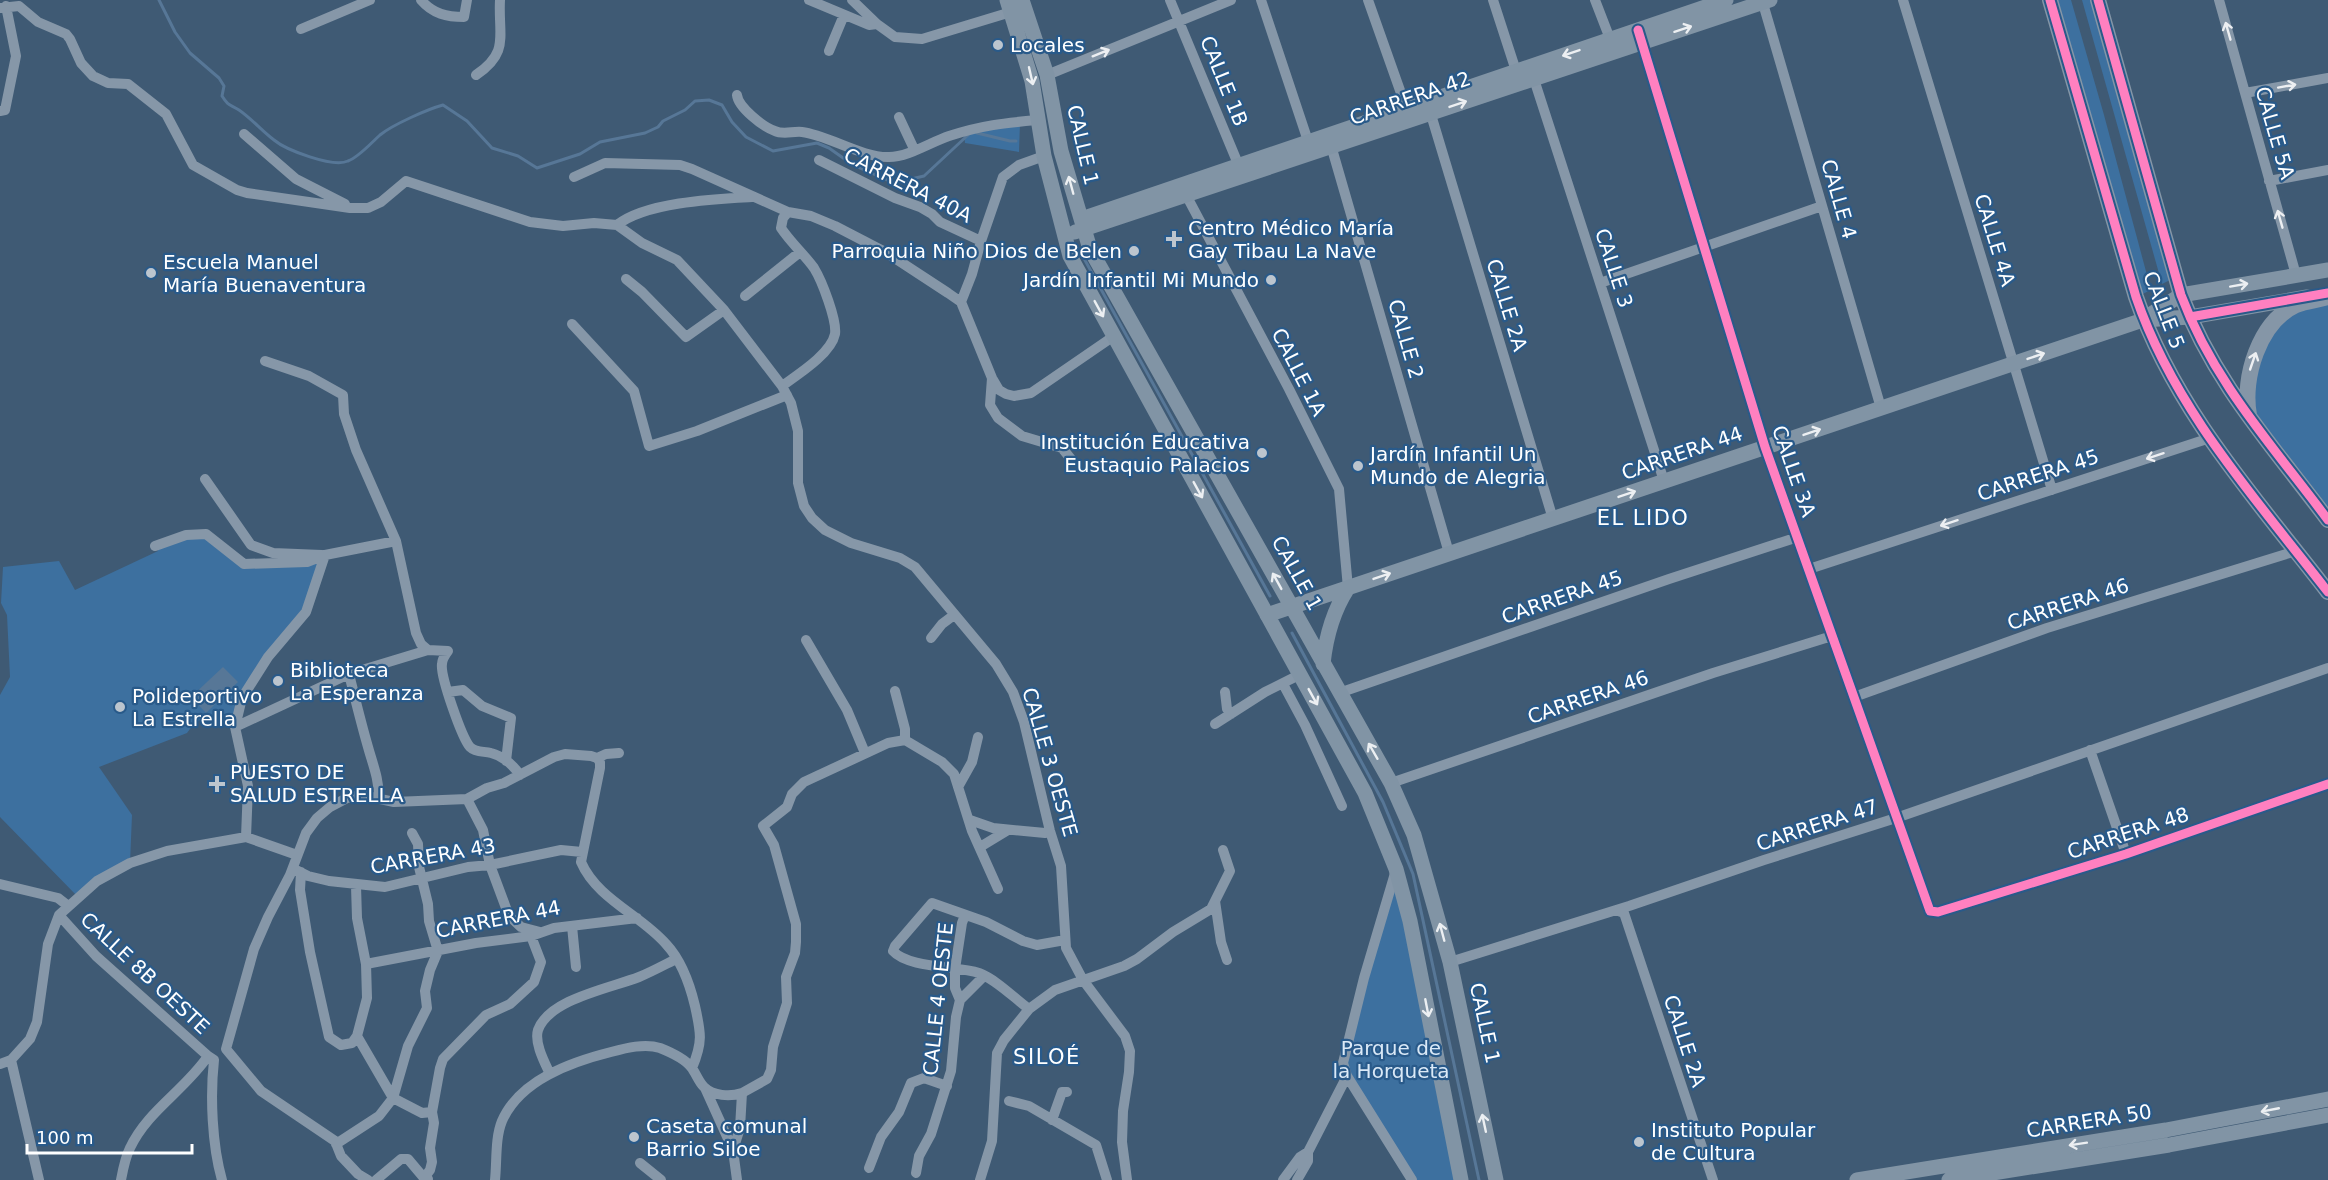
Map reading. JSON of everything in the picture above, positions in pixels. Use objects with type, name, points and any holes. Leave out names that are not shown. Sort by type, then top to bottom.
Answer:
[{"type":"main road","name":"CALLE 1","points":[[1022,0],[1047,75],[1061,151],[1090,249],[1391,783],[1414,835],[1450,962],[1496,1180]]},
{"type":"main road","name":"CARRERA 42","points":[[1640,36],[1726,0]]},
{"type":"main road","name":"CALLE 5","points":[[2050,0],[2144,320],[2166,367],[2210,438],[2328,592]]},
{"type":"main road","name":"CALLE 5","points":[[2098,0],[2181,295],[2190,317],[2215,368],[2249,418],[2328,520]]},
{"type":"main road","name":"CARRERA 42","points":[[1062,231],[1640,36],[1765,1]]},
{"type":"main road","name":"CALLE 1","points":[[1009,6],[1032,81],[1044,156],[1070,256],[1365,793],[1396,869],[1410,921],[1461,1180]]},
{"type":"main road","name":"CARRERA 44","points":[[2144,320],[2181,295],[2328,270]]},
{"type":"main road","name":"CARRERA 44","points":[[1267,615],[2144,320],[2190,317],[2328,295]]},
{"type":"main road","points":[[2249,418],[2247,394],[2249,376],[2255,355],[2265,336],[2296,306],[2328,295]]},
{"type":"main road","points":[[1323,664],[1333,617],[1339,601],[1348,588]]},
{"type":"main road","name":"CARRERA 50","points":[[1857,1180],[2154,1132],[2328,1100]]},
{"type":"main road","name":"CARRERA 50","points":[[1949,1180],[2169,1145],[2328,1115]]},
{"type":"street","points":[[301,29],[370,0]]},
{"type":"street","points":[[421,0],[435,12],[449,17],[464,17],[467,0]]},
{"type":"street","points":[[476,75],[491,64],[499,51],[500,0]]},
{"type":"street","points":[[809,0],[869,25],[877,24]]},
{"type":"street","points":[[852,0],[894,37],[922,39],[1009,6]]},
{"type":"street","name":"CALLE 1B","points":[[1170,0],[1241,171]]},
{"type":"street","points":[[1047,75],[1231,0]]},
{"type":"street","points":[[1261,0],[1310,147]]},
{"type":"street","points":[[1368,0],[1408,114]]},
{"type":"street","name":"CALLE 3","points":[[1493,0],[1525,75],[1600,283],[1664,481]]},
{"type":"street","points":[[1595,0],[1613,45]]},
{"type":"street","name":"CALLE 4A","points":[[1903,0],[2052,490]]},
{"type":"street","name":"CALLE 5A","points":[[2219,0],[2296,275]]},
{"type":"street","name":"CALLE 4","points":[[1765,1],[1881,408]]},
{"type":"street","points":[[0,111],[4,110],[7,105],[16,56],[3,7],[19,6],[38,22],[66,34],[81,63],[93,76],[108,83],[128,84],[146,96],[166,114],[193,165],[237,190],[350,208],[368,208],[406,181],[530,222],[563,226],[594,223],[617,225],[624,219],[639,213],[678,204],[752,197]]},
{"type":"street","points":[[829,51],[844,15]]},
{"type":"street","name":"CALLE 3A","points":[[1640,36],[1765,447],[1927,907],[1930,911],[1938,912]]},
{"type":"street","points":[[2245,93],[2328,78]]},
{"type":"street","points":[[737,95],[739,104],[775,132],[803,132],[851,149],[887,157],[901,156],[914,149],[979,126],[999,122],[1038,120]]},
{"type":"street","name":"CALLE 2A","points":[[1429,107],[1553,519]]},
{"type":"street","points":[[900,117],[914,149]]},
{"type":"street","points":[[244,134],[296,180],[350,208]]},
{"type":"street","name":"CALLE 2","points":[[1330,141],[1449,553]]},
{"type":"street","points":[[961,302],[1003,177],[1019,165],[1044,156]]},
{"type":"street","name":"CARRERA 40A","points":[[819,160],[895,198],[920,207],[940,222],[981,242]]},
{"type":"street","points":[[574,177],[605,164],[680,165],[789,212],[811,216],[835,226],[887,253],[961,302],[992,378],[999,390],[1006,394],[1014,396],[1031,393],[1114,336]]},
{"type":"street","points":[[2270,181],[2328,170]]},
{"type":"street","name":"CALLE 1A","points":[[1183,190],[1289,389],[1339,489],[1348,588]]},
{"type":"street","points":[[1600,283],[1822,206]]},
{"type":"street","points":[[572,324],[634,391],[649,446],[697,431],[784,391],[825,351],[835,334],[831,310],[823,286],[813,267],[782,228],[783,218],[789,212]]},
{"type":"street","name":"CALLE 3 OESTE","points":[[617,225],[622,231],[642,243],[677,260],[724,310],[784,391],[791,403],[798,432],[798,483],[804,506],[812,518],[825,530],[851,543],[908,562],[930,583],[996,664],[1013,692],[1024,722],[1064,880],[1062,899],[1066,948],[1083,980],[1125,1036],[1130,1051],[1122,1121],[1127,1180]]},
{"type":"street","points":[[745,296],[800,252]]},
{"type":"street","points":[[626,279],[642,291],[686,337],[724,310]]},
{"type":"street","points":[[265,361],[309,376],[343,395],[344,414],[356,450],[396,540],[416,633],[421,644],[428,650]]},
{"type":"street","points":[[992,378],[990,405],[998,418],[1022,436],[1062,448],[1071,459]]},
{"type":"street","name":"CARRERA 45","points":[[1809,569],[2210,438]]},
{"type":"street","points":[[205,479],[251,544],[273,553],[325,555]]},
{"type":"street","points":[[155,546],[186,535],[206,534],[244,564],[307,562],[325,555],[396,540]]},
{"type":"street","name":"CARRERA 45","points":[[1339,693],[1798,537]]},
{"type":"street","name":"CARRERA 46","points":[[1854,697],[2047,628],[2296,552]]},
{"type":"street","points":[[246,837],[248,786],[235,727],[242,698],[268,657],[306,612],[325,555]]},
{"type":"street","points":[[931,638],[942,624],[954,615]]},
{"type":"street","name":"CARRERA 46","points":[[1391,783],[1713,673],[1832,636]]},
{"type":"street","points":[[806,640],[847,710],[865,753]]},
{"type":"street","points":[[235,727],[349,674],[428,650],[448,651],[442,663],[442,674],[468,744],[476,751],[491,753],[506,761],[520,775]]},
{"type":"street","name":"CARRERA 47","points":[[1450,962],[1623,910],[2328,668]]},
{"type":"street","points":[[349,674],[369,751],[375,765],[379,783],[379,798]]},
{"type":"street","points":[[1215,724],[1265,692],[1301,675]]},
{"type":"street","points":[[1283,684],[1305,725],[1342,806]]},
{"type":"street","points":[[448,692],[463,690],[482,706],[511,718],[506,761]]},
{"type":"street","points":[[895,691],[905,729],[905,740]]},
{"type":"street","points":[[1225,692],[1230,714]]},
{"type":"street","points":[[958,787],[972,762],[978,737]]},
{"type":"street","points":[[705,1088],[719,1095],[742,1094],[767,1079],[771,1070],[773,1047],[787,1003],[786,977],[795,953],[796,942],[795,924],[784,880],[774,845],[763,826],[787,807],[792,794],[804,782],[888,743],[905,740],[949,768],[998,889]]},
{"type":"street","points":[[2090,750],[2126,854]]},
{"type":"street","points":[[356,886],[357,918],[366,964],[367,998],[357,1036],[352,1043],[341,1045],[329,1037],[310,952],[297,870],[297,855],[306,833],[317,818],[330,807],[347,798],[362,795],[393,802],[462,800],[520,775],[544,761],[565,754],[597,758],[606,754],[619,753]]},
{"type":"street","points":[[597,758],[600,768],[581,862],[585,872],[626,911],[665,942],[676,959],[692,994],[701,1044],[692,1068]]},
{"type":"street","name":"CARRERA 48","points":[[1938,912],[2126,854],[2328,784]]},
{"type":"street","points":[[428,1179],[431,1166],[430,1139],[443,1059],[486,1014],[510,1004],[534,982],[541,962],[536,934],[521,927],[509,916],[490,865],[483,830],[462,800]]},
{"type":"street","points":[[970,820],[993,828],[1045,833],[1050,831]]},
{"type":"street","points":[[980,847],[1008,830]]},
{"type":"street","points":[[336,1144],[379,1116],[394,1093],[408,1047],[427,1008],[425,992],[430,970],[438,951],[429,921],[419,867],[418,844],[412,833]]},
{"type":"street","points":[[0,1064],[11,1060],[30,1039],[37,1022],[48,944],[58,915],[98,881],[130,863],[167,851],[246,837],[297,855]]},
{"type":"street","name":"CARRERA 43","points":[[297,870],[308,876],[356,886],[385,887],[468,867],[490,865],[561,850],[582,852]]},
{"type":"street","points":[[980,1180],[992,1141],[997,1053],[1004,1040],[1029,1010],[1055,990],[1124,966],[1211,909],[1230,871],[1222,850]]},
{"type":"street","points":[[1396,869],[1364,978],[1343,1063],[1347,1076],[1412,1180]]},
{"type":"street","points":[[121,1180],[129,1150],[142,1128],[199,1069],[226,1049],[254,949],[267,917],[297,870]]},
{"type":"street","points":[[0,884],[58,898],[68,906]]},
{"type":"street","points":[[1215,901],[1221,942],[1227,960]]},
{"type":"street","points":[[1029,1010],[984,976],[917,963],[896,955],[893,951],[895,946],[930,903],[986,922],[1023,941],[1037,945],[1065,940]]},
{"type":"street","name":"CALLE 2A","points":[[1623,910],[1713,1180]]},
{"type":"street","name":"CALLE 8B OESTE","points":[[58,915],[96,956],[134,988],[176,1030],[211,1058],[211,1099],[218,1166],[222,1180]]},
{"type":"street","name":"CALLE 4 OESTE","points":[[916,1173],[919,1156],[932,1134],[951,1071],[955,1022],[960,1000],[955,988],[956,969],[965,915]]},
{"type":"street","name":"CARRERA 44","points":[[366,964],[572,926],[637,918]]},
{"type":"street","points":[[572,926],[576,967]]},
{"type":"street","points":[[550,1074],[537,1038],[538,1031],[551,1012],[583,996],[639,977],[676,959]]},
{"type":"street","points":[[960,1000],[984,976]]},
{"type":"street","points":[[357,1036],[394,1093],[433,1118]]},
{"type":"street","points":[[495,1180],[502,1122],[516,1100],[526,1090],[550,1074],[584,1059],[626,1048],[645,1046],[659,1048],[686,1062],[692,1068],[705,1088],[734,1150],[737,1180]]},
{"type":"street","points":[[226,1049],[261,1092],[335,1141],[341,1156],[358,1174],[368,1180]]},
{"type":"street","points":[[11,1060],[39,1180]]},
{"type":"street","points":[[1297,1180],[1308,1161],[1308,1152],[1347,1076]]},
{"type":"street","points":[[869,1168],[881,1137],[899,1112],[911,1083],[924,1078],[946,1086]]},
{"type":"street","points":[[1052,1120],[1062,1092],[1067,1092]]},
{"type":"street","points":[[734,1150],[740,1128],[742,1094]]},
{"type":"street","points":[[1010,1101],[1029,1106],[1096,1145],[1107,1180]]},
{"type":"street","points":[[1283,1180],[1300,1157],[1308,1152]]},
{"type":"street","points":[[376,1180],[401,1159],[408,1159],[428,1179]]},
{"type":"street","points":[[640,1163],[661,1180]]},
{"type":"green space","points":[[2050,0],[2071,0],[2151,290],[2136,297]]},
{"type":"green space","points":[[2082,0],[2098,0],[2176,277],[2162,284]]},
{"type":"green space","points":[[1020,123],[1019,152],[965,143],[964,132]]},
{"type":"green space","points":[[2328,297],[2328,517],[2247,407],[2247,388],[2279,319]]},
{"type":"green space","name":"Polideportivo La Estrella","points":[[206,534],[244,564],[325,555],[306,612],[242,698],[235,727],[215,718],[203,718],[187,733],[99,767],[132,815],[130,863],[78,897],[0,817],[0,695],[10,677],[7,615],[1,603],[3,567],[59,561],[75,590],[158,551],[155,546]]},
{"type":"green space","name":"Parque de la Horqueta","points":[[1396,869],[1461,1180],[1412,1180],[1343,1063]]},
{"type":"shaded area","points":[[223,667],[238,682],[206,713],[191,697]]},
{"type":"waterway","points":[[159,0],[175,32],[190,53],[219,78],[224,86],[222,96],[228,104],[244,114],[280,144],[310,157],[332,162],[341,163],[352,159],[393,127],[443,105],[467,121],[492,148],[518,156],[537,168],[580,154],[600,142],[645,133],[685,110],[695,101],[709,100],[722,105],[732,122],[746,137],[773,151],[817,143],[829,148],[853,165],[894,183],[924,176],[968,135]]},
{"type":"waterway","points":[[977,133],[1016,141]]},
{"type":"waterway","points":[[1081,253],[1270,596]]},
{"type":"waterway","points":[[1292,633],[1383,802],[1413,874],[1479,1180]]},
{"type":"cycle path","points":[[2050,0],[2136,297],[2152,338],[2172,377],[2220,452],[2328,592]]},
{"type":"cycle path","points":[[2098,0],[2181,295],[2195,327],[2210,357],[2246,413],[2328,520]]},
{"type":"cycle path","points":[[1638,30],[1765,447],[1930,911],[1938,912],[2126,854],[2328,784]]},
{"type":"cycle path","points":[[2190,317],[2328,293]]},
{"type":"place","name":"Locales","points":[[998,45]]},
{"type":"place","name":"Centro Médico María Gay Tibau La Nave","points":[[1174,239]]},
{"type":"place","name":"Parroquia Niño Dios de Belen","points":[[1134,251]]},
{"type":"place","name":"Escuela Manuel María Buenaventura","points":[[151,273]]},
{"type":"place","name":"Jardín Infantil Mi Mundo","points":[[1271,280]]},
{"type":"place","name":"Institución Educativa Eustaquio Palacios","points":[[1262,453]]},
{"type":"place","name":"Jardín Infantil Un Mundo de Alegria","points":[[1358,466]]},
{"type":"place","name":"Biblioteca La Esperanza","points":[[278,681]]},
{"type":"place","name":"Polideportivo La Estrella","points":[[120,707]]},
{"type":"place","name":"PUESTO DE SALUD ESTRELLA","points":[[217,784]]},
{"type":"place","name":"Caseta comunal Barrio Siloe","points":[[634,1137]]},
{"type":"place","name":"Instituto Popular de Cultura","points":[[1639,1142]]},
{"type":"district","name":"EL LIDO","points":[[1643,518]]},
{"type":"district","name":"SILOÉ","points":[[1047,1057]]}]
